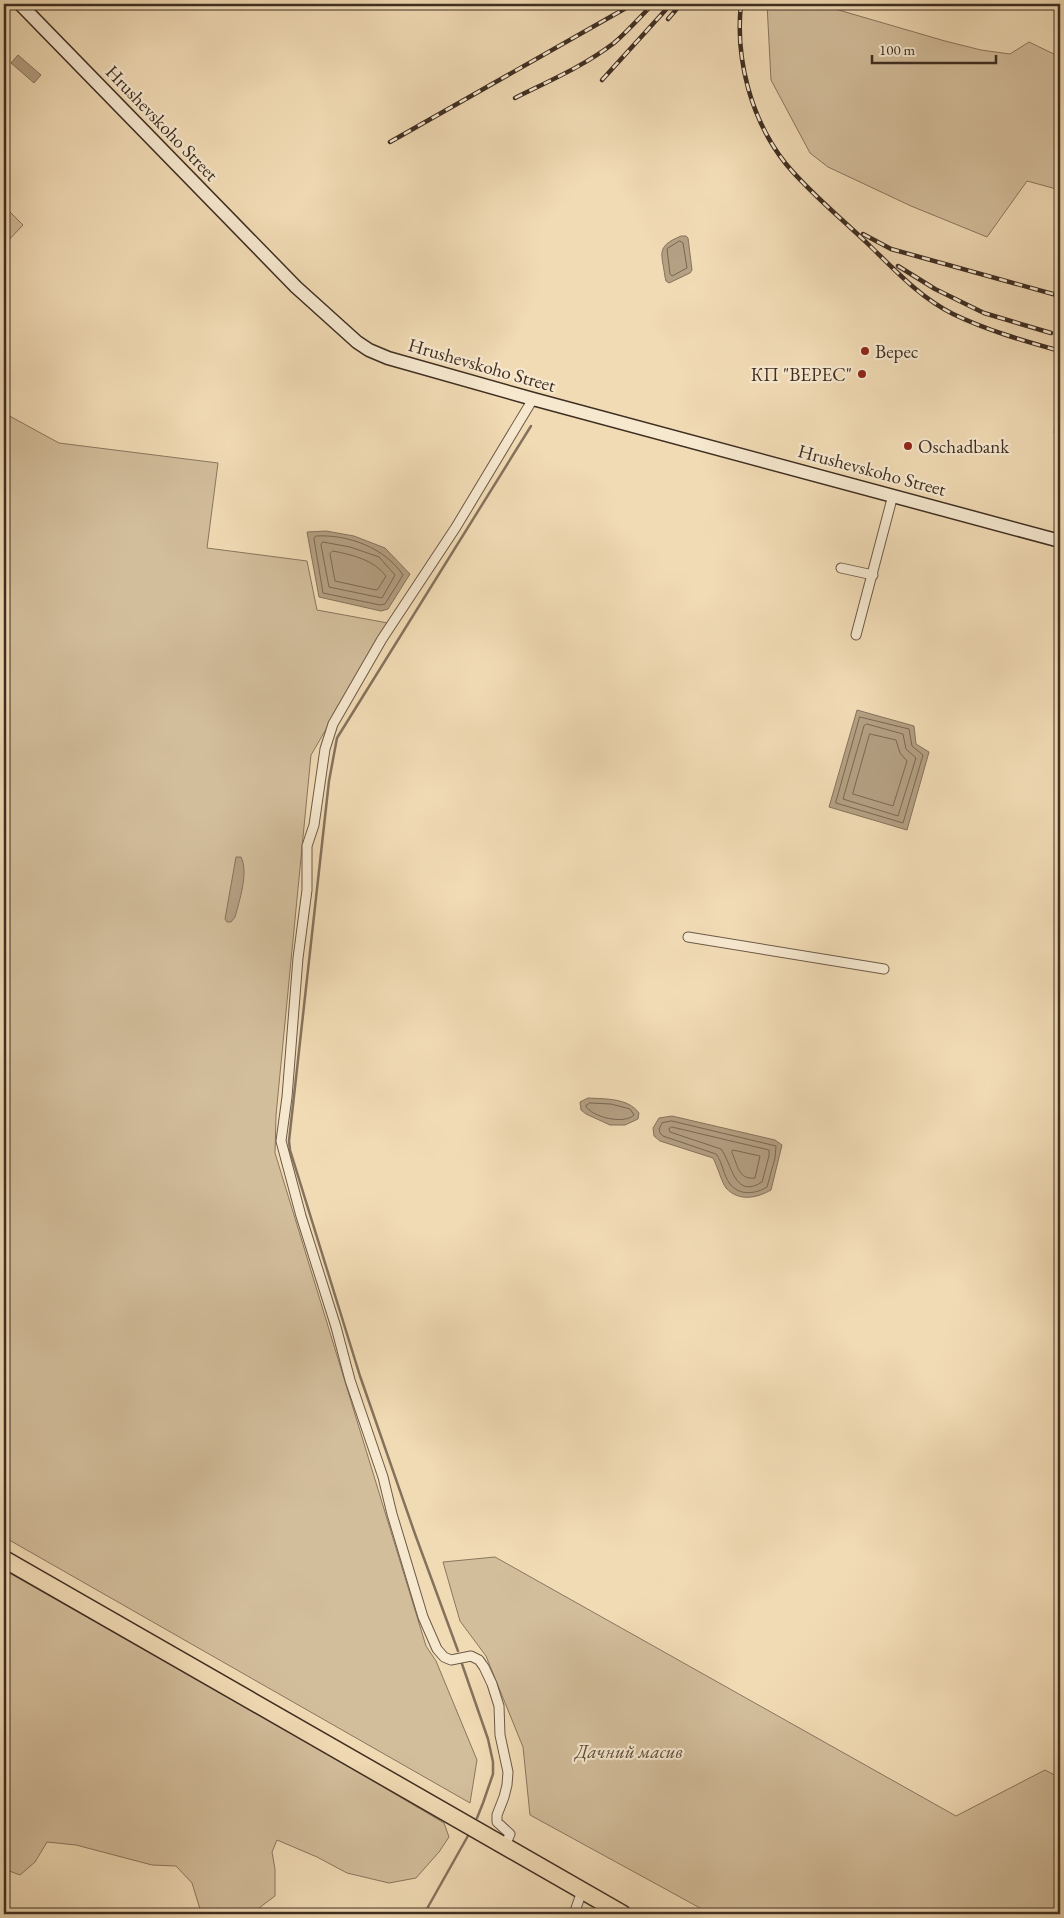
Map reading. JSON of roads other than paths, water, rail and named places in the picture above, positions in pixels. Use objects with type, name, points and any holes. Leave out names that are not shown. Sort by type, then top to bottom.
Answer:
[{"type":"highway","points":[[4,1559],[623,1914]]},
{"type":"street","name":"Hrushevskoho Street","points":[[20,4],[296,287],[357,342],[369,350],[388,358],[533,399],[1060,541]]},
{"type":"street","points":[[505,1846],[510,1834],[497,1822],[496,1815],[504,1797],[508,1772],[500,1735],[498,1706],[492,1684],[479,1660],[471,1656],[451,1660],[444,1657],[437,1649],[423,1617],[392,1514],[383,1477],[350,1380],[336,1328],[311,1251],[282,1153],[281,1141],[287,1097],[298,958],[306,890],[307,846],[314,825],[321,768],[328,735],[382,639],[456,527],[533,399]]},
{"type":"street","points":[[856,635],[893,495]]},
{"type":"street","points":[[841,568],[873,575]]},
{"type":"street","points":[[688,937],[884,969]]},
{"type":"street","points":[[574,1914],[582,1891]]},
{"type":"water","points":[[18,55],[41,75],[34,83],[11,63]]},
{"type":"water","points":[[681,236],[688,238],[692,270],[690,273],[669,283],[665,277],[662,252],[667,244]]},
{"type":"water","points":[[1057,406],[1060,407],[1060,435],[1054,433]]},
{"type":"water","points":[[326,531],[354,536],[385,548],[410,574],[388,609],[381,611],[319,597],[307,532]]},
{"type":"water","points":[[857,710],[914,726],[916,744],[929,752],[907,830],[829,807]]},
{"type":"water","points":[[236,857],[241,857],[244,879],[235,917],[231,922],[227,922],[225,919]]},
{"type":"water","points":[[588,1098],[616,1100],[629,1104],[639,1113],[638,1119],[625,1125],[610,1125],[581,1110],[580,1102]]},
{"type":"water","points":[[672,1116],[775,1140],[782,1145],[771,1190],[754,1197],[737,1195],[724,1186],[713,1158],[660,1141],[654,1136],[653,1128],[659,1118]]},
{"type":"waterway","points":[[458,1651],[360,1376],[290,1150],[289,1141],[329,781],[337,738],[531,426]]},
{"type":"waterway","points":[[462,1664],[488,1739],[493,1762],[493,1774],[477,1818]]},
{"type":"waterway","points":[[424,1914],[469,1834]]},
{"type":"railway","points":[[390,142],[633,4]]},
{"type":"railway","points":[[515,98],[566,73],[603,51],[614,43],[653,4]]},
{"type":"railway","points":[[602,80],[671,4]]},
{"type":"railway","points":[[668,19],[681,4]]},
{"type":"railway","points":[[741,4],[741,46],[748,88],[763,128],[774,147],[795,175],[897,273],[941,307],[979,325],[1060,351]]},
{"type":"railway","points":[[863,234],[891,249],[1060,296]]},
{"type":"railway","points":[[898,266],[935,289],[984,313],[1051,333]]},
{"type":"place","name":"Верес","points":[[865,351]]},
{"type":"place","name":"КП \"ВЕРЕС\"","points":[[862,374]]},
{"type":"place","name":"Oschadbank","points":[[908,446]]},
{"type":"park label","name":"Дачний масив","points":[[629,1751]]}]
